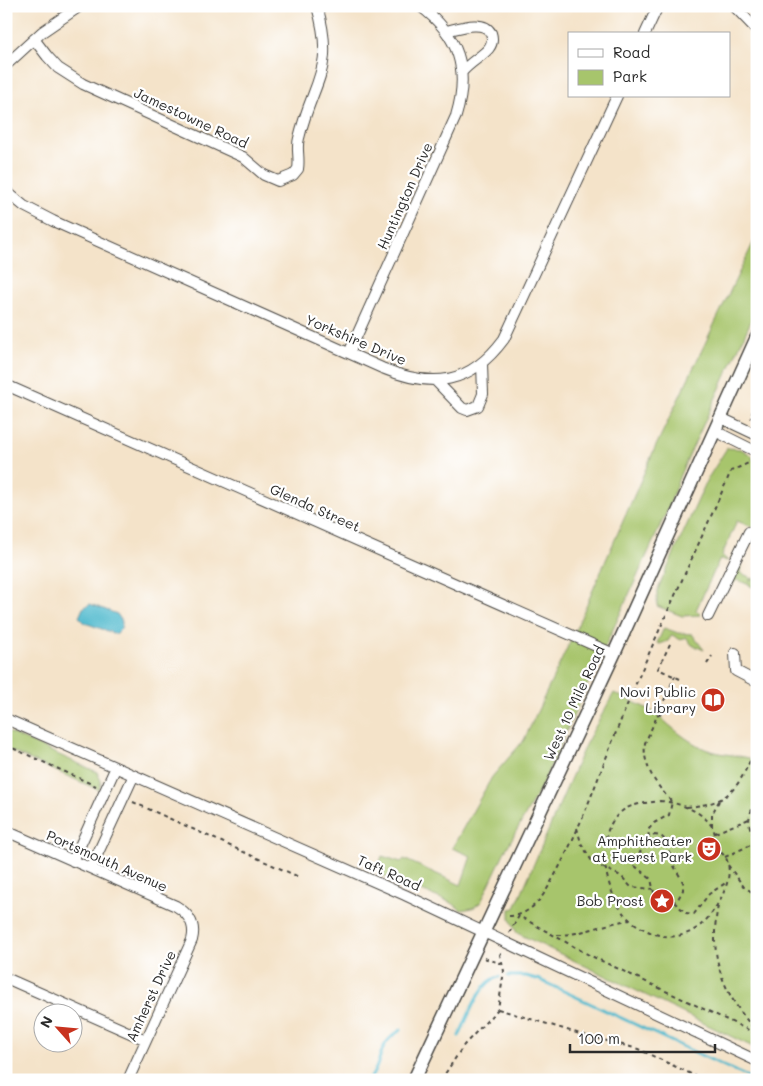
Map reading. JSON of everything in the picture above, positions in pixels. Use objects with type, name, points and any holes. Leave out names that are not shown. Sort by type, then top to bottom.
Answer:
[{"type":"main road","name":"West 10 Mile Road","points":[[414,1080],[614,654],[757,337]]},
{"type":"street","points":[[6,66],[34,39],[80,6]]},
{"type":"street","name":"Jamestowne Road","points":[[34,39],[58,68],[83,84],[243,157],[264,176],[278,181],[293,175],[298,168],[298,140],[323,68],[325,41],[317,6]]},
{"type":"street","name":"Huntington Drive","points":[[348,353],[456,116],[462,98],[462,72],[455,45],[446,31],[420,6]]},
{"type":"street","points":[[646,32],[658,6]]},
{"type":"street","points":[[734,6],[757,30]]},
{"type":"street","points":[[446,31],[480,25],[486,27],[491,34],[492,43],[488,51],[471,61],[462,72]]},
{"type":"street","name":"Yorkshire Drive","points":[[6,191],[24,206],[52,221],[395,374],[420,380],[436,381],[462,375],[482,364],[498,347],[513,323],[615,98]]},
{"type":"street","points":[[436,381],[462,408],[472,409],[478,406],[483,394],[482,364]]},
{"type":"street","name":"Glenda Street","points":[[6,386],[614,654]]},
{"type":"street","points":[[721,418],[757,436]]},
{"type":"street","points":[[715,431],[756,455]]},
{"type":"street","points":[[708,616],[749,532],[757,535]]},
{"type":"street","points":[[735,653],[736,671],[757,682]]},
{"type":"street","name":"Taft Road","points":[[6,719],[133,777],[405,895],[757,1061]]},
{"type":"street","points":[[73,861],[115,769]]},
{"type":"street","points":[[90,868],[133,777]]},
{"type":"street","name":"Portsmouth Avenue","points":[[6,831],[176,906],[187,914],[192,922]]},
{"type":"street","name":"Amherst Drive","points":[[128,1080],[192,940],[192,922]]},
{"type":"street","points":[[6,978],[146,1040]]},
{"type":"path","points":[[757,403],[750,417],[757,422]]},
{"type":"path","points":[[512,928],[519,916],[536,904],[551,883],[608,758],[623,715],[731,472],[756,455]]},
{"type":"path","points":[[670,644],[658,669],[680,679]]},
{"type":"path","points":[[707,664],[712,656]]},
{"type":"path","points":[[672,802],[658,786],[644,752],[645,743],[675,676]]},
{"type":"path","points":[[658,714],[664,713]]},
{"type":"path","points":[[6,745],[100,788]]},
{"type":"path","points":[[712,827],[712,814],[719,801],[735,788],[757,746]]},
{"type":"path","points":[[748,755],[752,757]]},
{"type":"path","points":[[130,801],[299,878]]},
{"type":"path","points":[[686,807],[719,801]]},
{"type":"path","points":[[649,836],[648,830],[668,815],[672,802]]},
{"type":"path","points":[[718,904],[706,921],[686,935],[670,938],[660,936],[630,920],[624,914],[611,889],[606,870],[607,836],[618,815],[626,809],[641,803],[672,802],[686,807],[712,827],[715,833],[716,845],[725,857],[728,865],[744,887],[757,895]]},
{"type":"path","points":[[725,857],[757,841],[751,832],[749,818],[751,810],[757,803]]},
{"type":"path","points":[[715,833],[749,818]]},
{"type":"path","points":[[577,828],[586,855],[594,863],[621,876],[631,887],[654,889]]},
{"type":"path","points":[[658,835],[663,838],[674,866],[682,875],[684,888],[674,902],[664,908],[659,907],[656,902],[651,878],[635,866],[644,842],[649,836],[658,835]]},
{"type":"path","points":[[728,865],[727,882],[718,904],[714,926],[715,946],[721,974],[735,1005],[757,1033]]},
{"type":"path","points":[[674,902],[686,913],[694,914],[708,894],[727,882]]},
{"type":"path","points":[[509,916],[519,916],[590,955],[757,1033]]},
{"type":"path","points":[[554,935],[578,934],[607,924],[630,920]]},
{"type":"path","points":[[441,1080],[464,1045],[498,1009],[503,964],[500,955]]},
{"type":"path","points":[[488,960],[503,964]]},
{"type":"path","points":[[498,1009],[580,1034],[638,1049],[704,1080]]},
{"type":"green space","points":[[757,235],[757,308],[680,475],[668,509],[541,787],[504,853],[481,902],[473,908],[461,910],[452,903],[383,876],[378,868],[382,856],[401,862],[404,859],[461,885],[471,856],[452,848],[492,777],[524,740],[575,631],[654,450]]},
{"type":"green space","points":[[727,448],[741,449],[753,456],[752,459],[757,462],[757,529],[737,521],[722,555],[728,561],[720,559],[696,610],[701,615],[682,616],[657,606],[657,591],[708,478]]},
{"type":"green space","points":[[741,565],[740,573],[750,577],[750,581],[752,578],[757,580],[756,589],[749,585],[749,583],[737,580],[732,585],[736,570]]},
{"type":"green space","points":[[664,628],[678,633],[692,634],[704,650],[692,645],[686,637],[681,640],[672,635],[668,641],[660,644],[657,643]]},
{"type":"green space","points":[[614,693],[655,713],[698,746],[719,753],[757,761],[757,1049],[517,933],[510,919],[510,909],[515,908],[585,745]]},
{"type":"green space","points":[[6,731],[97,772],[101,781],[99,790],[6,749]]},
{"type":"water","points":[[90,604],[117,614],[122,621],[121,629],[116,634],[85,623],[79,617],[83,608]]},
{"type":"waterway","points":[[508,976],[526,976],[540,980],[754,1080]]},
{"type":"waterway","points":[[459,1036],[480,993],[486,985],[499,977]]},
{"type":"waterway","points":[[369,1080],[377,1067],[383,1048],[401,1030]]},
{"type":"place","name":"Novi Public Library","points":[[713,700]]},
{"type":"place","name":"Amphitheater at Fuerst Park","points":[[709,849]]},
{"type":"place","name":"Bob Prost","points":[[662,901]]}]
